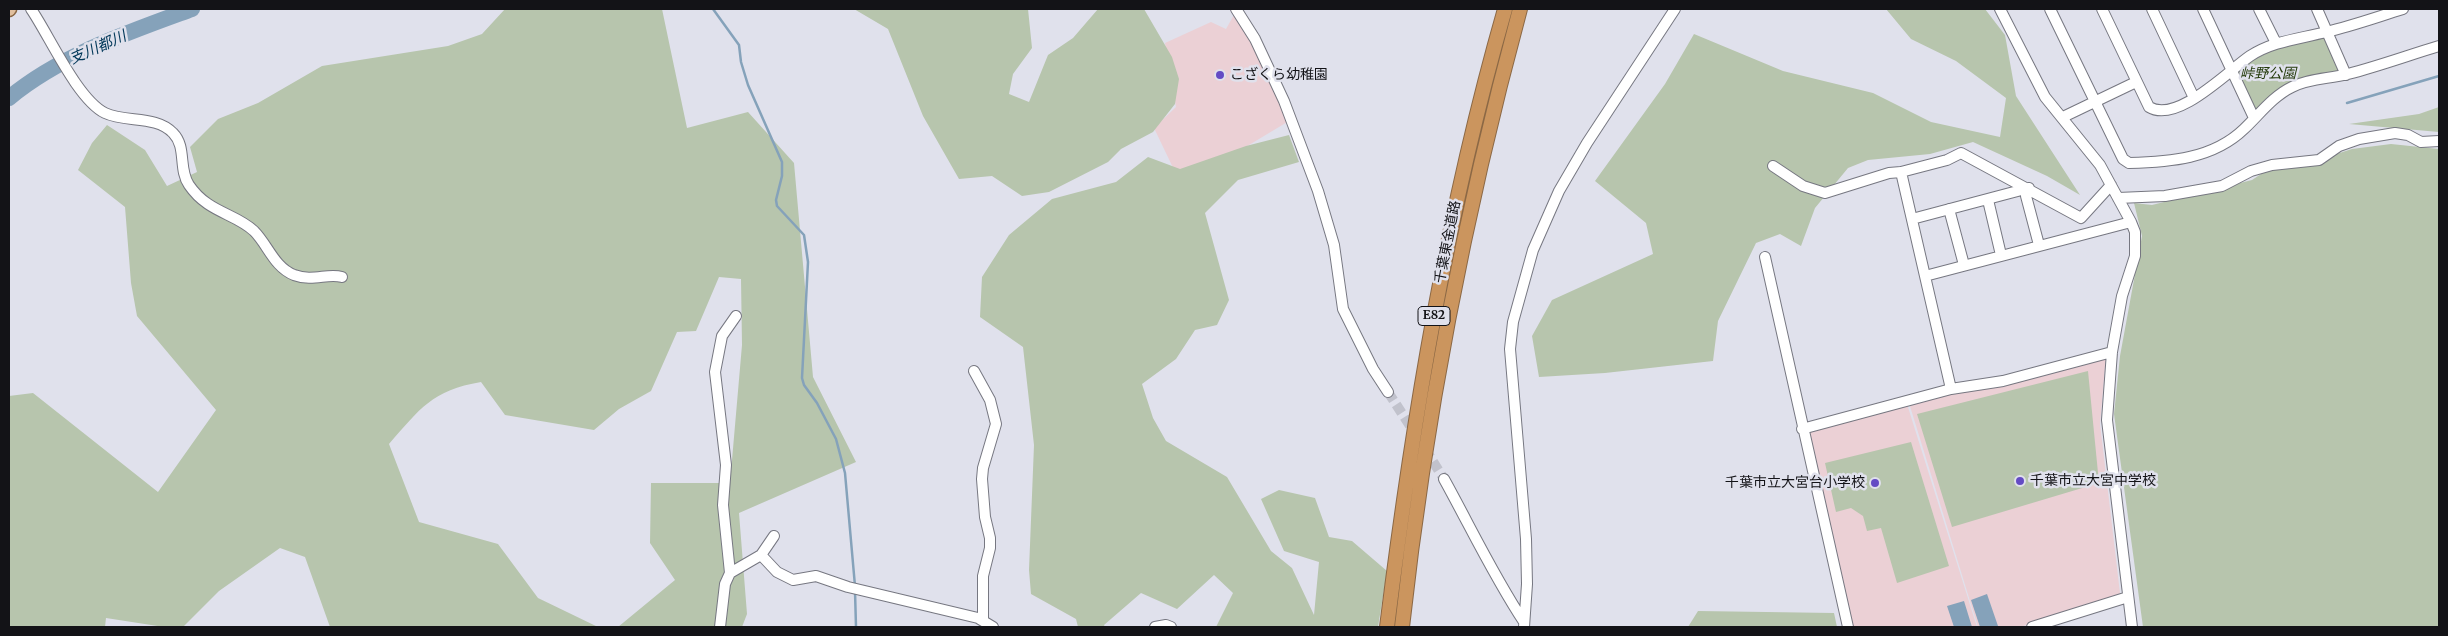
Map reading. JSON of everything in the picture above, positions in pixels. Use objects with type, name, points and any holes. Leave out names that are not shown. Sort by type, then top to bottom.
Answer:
[{"type":"highway","points":[[1493,51],[1492,32],[1498,9]]},
{"type":"highway","name":"千葉東金道路","points":[[1388,627],[1403,504],[1431,329],[1458,192],[1505,9]]},
{"type":"highway","name":"千葉東金道路","points":[[1402,627],[1428,435],[1456,275],[1485,145],[1520,9]]},
{"type":"street","points":[[31,9],[59,58],[98,109],[107,114],[154,122],[173,133],[178,140],[181,151],[183,176],[190,187],[214,209],[253,230],[282,268],[306,279],[342,277]]},
{"type":"street","points":[[1236,9],[1256,38],[1284,101],[1318,191],[1334,245],[1344,309],[1373,369],[1388,392]]},
{"type":"street","points":[[1524,624],[1527,584],[1526,538],[1510,349],[1513,322],[1533,250],[1559,190],[1587,143],[1675,9]]},
{"type":"street","points":[[2000,9],[2045,97],[2100,165],[2131,222],[2137,242],[2135,256],[2122,296],[2112,352],[2106,420],[2132,627]]},
{"type":"street","points":[[2050,9],[2123,159],[2129,163],[2190,158],[2233,138],[2280,94],[2293,86],[2320,78],[2346,75],[2439,46]]},
{"type":"street","points":[[2102,9],[2136,82],[2149,107],[2153,110],[2181,105],[2194,98],[2250,56],[2276,43],[2327,32],[2403,9]]},
{"type":"street","points":[[2152,9],[2194,98]]},
{"type":"street","points":[[2203,9],[2254,118]]},
{"type":"street","points":[[2259,9],[2276,43]]},
{"type":"street","points":[[2317,9],[2346,75]]},
{"type":"street","points":[[2063,117],[2136,82]]},
{"type":"street","points":[[2118,198],[2166,196],[2222,186],[2251,171],[2272,165],[2319,160],[2339,146],[2359,139],[2395,133],[2408,135],[2421,142],[2439,141]]},
{"type":"street","points":[[1773,166],[1808,188],[1824,193],[1961,153],[2029,188],[2080,218],[2111,185]]},
{"type":"street","points":[[1901,172],[1950,389]]},
{"type":"street","points":[[1912,219],[2029,188]]},
{"type":"street","points":[[2029,188],[2026,196],[2040,246]]},
{"type":"street","points":[[1988,200],[2001,255]]},
{"type":"street","points":[[1949,210],[1964,265]]},
{"type":"street","points":[[1925,276],[2131,222]]},
{"type":"street","points":[[1766,257],[1802,429],[1848,627]]},
{"type":"street","points":[[720,627],[725,584],[730,573],[723,506],[726,466],[715,372],[722,336],[736,316]]},
{"type":"street","points":[[1802,429],[1950,389],[2003,381],[2112,352]]},
{"type":"street","points":[[974,371],[990,400],[996,424],[983,468],[982,479],[985,517],[990,538],[990,548],[983,576],[983,621]]},
{"type":"street","points":[[1444,479],[1524,624]]},
{"type":"street","points":[[730,573],[761,555],[774,536]]},
{"type":"street","points":[[761,555],[777,572],[793,580],[816,576],[848,587],[983,621],[993,627]]},
{"type":"street","points":[[2032,627],[2128,597]]},
{"type":"street","points":[[1155,627],[1166,625],[1172,627]]},
{"type":"shaded area","name":"こざくら幼稚園","points":[[1235,13],[1254,41],[1289,121],[1224,160],[1176,174],[1154,128],[1176,107],[1165,43],[1211,22],[1226,29]]},
{"type":"shaded area","name":"千葉市立大宮中学校","points":[[2106,355],[2100,424],[2120,593],[2117,598],[2020,627],[1978,627],[1909,403]]},
{"type":"shaded area","name":"千葉市立大宮台小学校","points":[[1907,404],[1977,627],[1851,627],[1807,431]]},
{"type":"green space","points":[[505,9],[662,9],[687,128],[748,112],[794,163],[813,377],[856,462],[739,513],[747,614],[742,627],[618,627],[675,580],[650,543],[651,483],[730,483],[742,345],[741,279],[719,277],[696,331],[677,332],[651,391],[619,409],[594,430],[505,415],[481,382],[450,390],[428,403],[389,444],[419,522],[498,544],[538,598],[598,627],[330,627],[305,557],[280,548],[219,591],[183,627],[164,627],[106,618],[105,627],[9,627],[9,396],[33,393],[158,492],[216,410],[137,316],[131,283],[125,207],[78,170],[92,143],[107,125],[145,150],[167,186],[197,172],[190,147],[218,119],[258,103],[322,66],[448,46],[482,34]]},
{"type":"green space","points":[[854,9],[1028,9],[1032,48],[1013,74],[1009,94],[1029,102],[1048,55],[1073,38],[1098,9],[1144,9],[1172,57],[1179,79],[1175,104],[1153,132],[1121,149],[1108,162],[1049,192],[1022,196],[992,176],[959,179],[923,116],[888,29]]},
{"type":"green space","points":[[1886,9],[1985,9],[2005,35],[2016,96],[2080,195],[2047,176],[1973,142],[1930,154],[1868,160],[1848,168],[1815,208],[1801,246],[1780,234],[1756,243],[1718,321],[1713,361],[1605,373],[1539,377],[1532,336],[1552,300],[1653,254],[1646,223],[1595,181],[1665,84],[1694,34],[1783,71],[1873,93],[1931,122],[2000,137],[2006,98],[1956,61],[1911,39]]},
{"type":"green space","name":"峠野公園","points":[[2323,37],[2328,40],[2342,69],[2339,73],[2310,78],[2257,109],[2253,108],[2236,77],[2238,70],[2279,48]]},
{"type":"green space","points":[[2439,107],[2439,132],[2349,124],[2419,114]]},
{"type":"green space","points":[[1289,135],[1299,162],[1238,180],[1205,213],[1229,300],[1217,325],[1195,330],[1176,359],[1142,384],[1153,418],[1166,441],[1227,477],[1271,551],[1292,568],[1314,615],[1319,562],[1284,551],[1261,499],[1279,490],[1315,498],[1329,537],[1352,541],[1387,571],[1378,627],[1216,627],[1233,593],[1214,575],[1177,609],[1141,593],[1104,625],[1105,627],[1078,627],[1076,619],[1031,594],[1029,570],[1034,445],[1023,347],[980,317],[982,277],[1009,235],[1052,199],[1116,182],[1148,157],[1180,169],[1246,146]]},
{"type":"green space","points":[[2391,144],[2439,149],[2439,627],[2143,627],[2114,414],[2120,356],[2142,236],[2134,203],[2152,205],[2252,180],[2267,170],[2293,168],[2352,149]]},
{"type":"green space","points":[[2088,371],[2099,483],[1952,527],[1917,414]]},
{"type":"green space","points":[[1911,442],[1949,566],[1897,583],[1881,528],[1867,531],[1863,516],[1851,508],[1836,512],[1825,463]]},
{"type":"green space","points":[[1698,611],[1834,613],[1837,627],[1688,627]]},
{"type":"water","points":[[1987,594],[1998,626],[1980,627],[1971,600]]},
{"type":"water","points":[[1964,601],[1972,627],[1954,627],[1947,606]]},
{"type":"waterway","name":"支川都川","points":[[9,98],[29,83],[73,57],[120,36],[192,9]]},
{"type":"waterway","points":[[713,9],[739,45],[741,62],[748,85],[782,162],[782,176],[776,200],[777,206],[804,235],[808,262],[802,378],[804,385],[817,403],[836,439],[845,473],[855,586]]},
{"type":"waterway","points":[[2347,103],[2439,76]]},
{"type":"waterway","points":[[855,591],[856,627]]},
{"type":"tunnel","points":[[1388,392],[1416,435]]},
{"type":"tunnel","points":[[1425,449],[1444,479]]},
{"type":"place","name":"こざくら幼稚園","points":[[1220,75]]},
{"type":"place","name":"千葉市立大宮中学校","points":[[2020,481]]},
{"type":"place","name":"千葉市立大宮台小学校","points":[[1875,483]]}]
